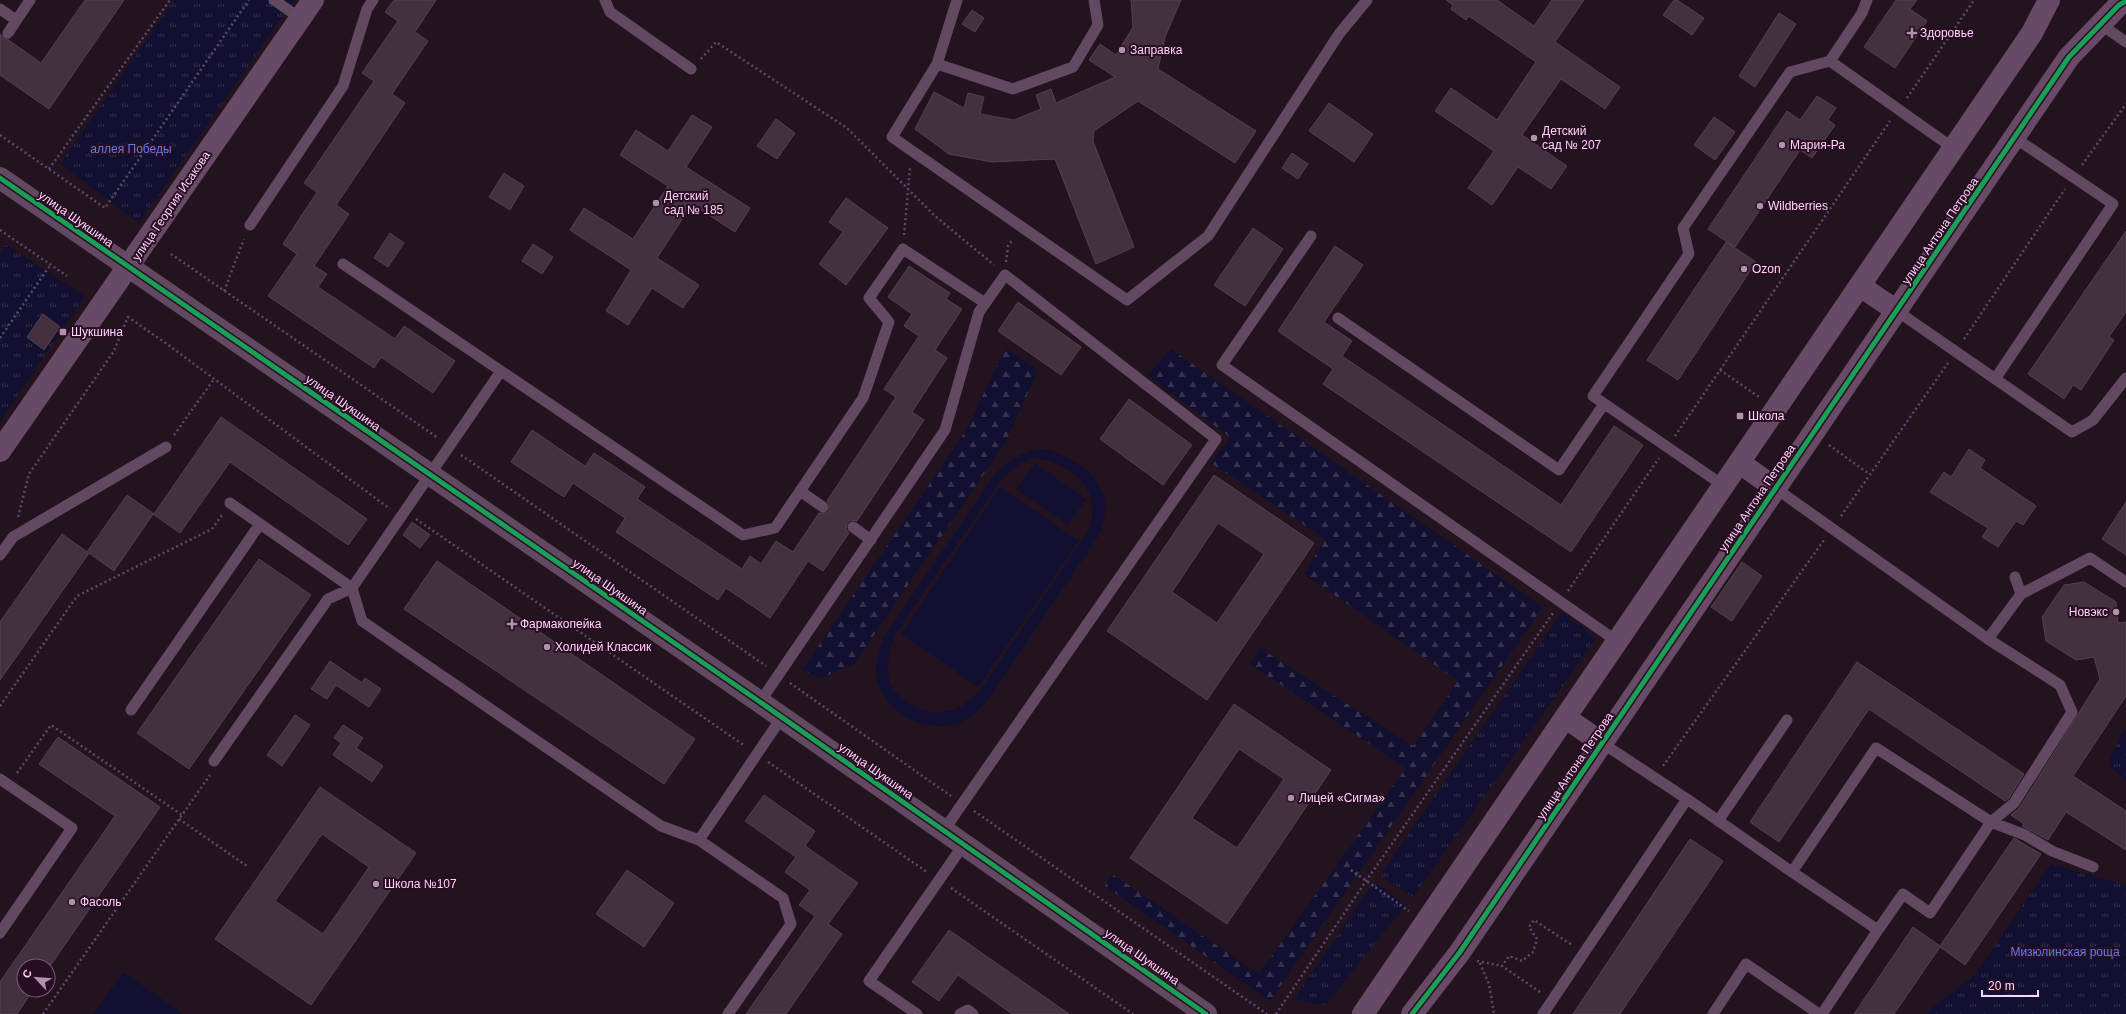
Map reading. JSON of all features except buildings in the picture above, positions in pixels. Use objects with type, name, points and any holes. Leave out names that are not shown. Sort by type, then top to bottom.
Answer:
[{"type":"street","name":"улица Георгия Исакова","points":[[0,451],[313,0]]},
{"type":"street","points":[[1363,1014],[2032,33],[2049,0]]},
{"type":"street","name":"улица Антона Петрова","points":[[1412,1014],[1460,952],[2069,58],[2119,5],[2126,1]]},
{"type":"street","name":"улица Шукшина","points":[[0,178],[782,717],[1206,1014]]},
{"type":"street","points":[[1860,286],[1897,311]]},
{"type":"street","points":[[1740,462],[1776,488]]},
{"type":"street","points":[[1566,718],[1602,743]]},
{"type":"lane","points":[[8,33],[30,0]]},
{"type":"lane","points":[[274,0],[300,18]]},
{"type":"lane","points":[[250,225],[343,86],[367,9],[373,0]]},
{"type":"lane","points":[[605,0],[610,12],[691,69]]},
{"type":"lane","points":[[957,0],[937,64],[892,137],[1127,300],[1208,236],[1339,34],[1367,0]]},
{"type":"lane","points":[[937,64],[1013,88],[1073,67],[1098,25],[1094,0]]},
{"type":"lane","points":[[1724,486],[1593,396],[1688,254],[1684,228],[1790,72],[1830,61],[1862,13],[1867,0]]},
{"type":"lane","points":[[0,9],[16,20]]},
{"type":"lane","points":[[2100,24],[2126,42]]},
{"type":"lane","points":[[1830,61],[1953,148]]},
{"type":"lane","points":[[1995,379],[2113,204],[2015,138]]},
{"type":"lane","points":[[1312,236],[1222,365],[1618,642]]},
{"type":"lane","points":[[342,264],[743,535],[775,528],[863,398],[889,322],[869,298],[903,249],[985,303]]},
{"type":"lane","points":[[760,702],[780,675],[945,430],[979,312],[1005,275],[1216,439],[944,830]]},
{"type":"lane","points":[[1897,311],[2072,432],[2093,420],[2126,378]]},
{"type":"lane","points":[[1338,318],[1559,470],[1604,404]]},
{"type":"lane","points":[[214,765],[328,599],[352,588],[501,371]]},
{"type":"lane","points":[[0,555],[13,537],[166,447]]},
{"type":"lane","points":[[1713,1014],[1746,964],[1821,1014],[1903,894],[1930,913],[1991,822],[2014,803],[2072,712],[2060,685],[1988,639],[1776,488]]},
{"type":"lane","points":[[800,491],[823,507]]},
{"type":"lane","points":[[230,503],[352,588],[362,621],[661,826],[699,840],[783,898],[792,924],[728,1014]]},
{"type":"lane","points":[[131,710],[260,524]]},
{"type":"lane","points":[[853,527],[871,540]]},
{"type":"lane","points":[[1988,639],[2021,594],[2090,558],[2126,582]]},
{"type":"lane","points":[[2015,577],[2021,594]]},
{"type":"lane","points":[[699,840],[782,717]]},
{"type":"lane","points":[[1718,821],[1786,720]]},
{"type":"lane","points":[[1602,743],[1878,930]]},
{"type":"lane","points":[[1792,872],[1876,748],[1991,822],[2025,835],[2052,851],[2093,867]]},
{"type":"lane","points":[[0,933],[72,828],[4,782]]},
{"type":"lane","points":[[1543,1014],[1687,800]]},
{"type":"lane","points":[[917,1014],[869,981],[964,844]]},
{"type":"lane","points":[[960,1014],[968,1010],[973,1014]]},
{"type":"path","points":[[49,169],[170,0]]},
{"type":"path","points":[[0,135],[105,208],[249,0]]},
{"type":"path","points":[[1276,1014],[1366,881],[1667,447],[1974,0]]},
{"type":"path","points":[[691,69],[716,42],[848,128],[935,216],[1005,275]]},
{"type":"path","points":[[1655,778],[1956,352],[2073,177],[2126,104]]},
{"type":"path","points":[[903,249],[912,150]]},
{"type":"path","points":[[224,291],[250,225]]},
{"type":"path","points":[[1005,275],[1008,246],[1021,226]]},
{"type":"path","points":[[1,231],[67,276]]},
{"type":"path","points":[[172,254],[1267,1014]]},
{"type":"path","points":[[0,338],[51,264]]},
{"type":"path","points":[[13,537],[29,474],[114,351],[128,317],[400,516]]},
{"type":"path","points":[[166,447],[214,379]]},
{"type":"path","points":[[0,706],[77,596],[212,529],[230,503]]},
{"type":"path","points":[[4,782],[51,725],[182,815]]},
{"type":"path","points":[[43,1014],[182,815],[214,765]]},
{"type":"path","points":[[179,819],[247,866]]},
{"type":"path","points":[[1552,1001],[1502,966],[1510,956],[1522,960],[1533,952],[1537,939],[1529,927],[1534,920],[1584,953]]},
{"type":"path","points":[[1480,962],[1489,984],[1494,1014]]},
{"type":"green space","name":"аллея Победы","points":[[174,0],[294,0],[139,223],[60,164]]},
{"type":"green space","points":[[6,245],[85,296],[0,422],[0,254]]},
{"type":"green space","points":[[1006,348],[1038,371],[1005,443],[854,664],[821,678],[802,670],[965,432]]},
{"type":"green space","points":[[1171,349],[1543,607],[1270,1001],[1105,886],[1112,874],[1259,974],[1406,768],[1250,664],[1260,648],[1413,746],[1458,681],[1304,574],[1325,539],[1211,463],[1230,437],[1147,375]]},
{"type":"green space","points":[[1042,449],[1052,451],[1072,460],[1082,466],[1097,482],[1105,502],[1104,518],[1099,535],[993,693],[979,709],[970,717],[958,723],[945,726],[931,726],[919,723],[896,709],[887,700],[880,688],[876,675],[876,668],[878,654],[885,635],[995,474],[1006,464],[1022,454]],"holes":[[[1033,458],[1050,461],[1066,469],[1081,480],[1086,487],[1093,507],[1090,528],[979,692],[962,705],[944,712],[934,712],[914,706],[898,694],[892,687],[890,681],[888,663],[896,633],[1002,479],[1022,462]]]},
{"type":"green space","points":[[1035,463],[1086,499],[1068,525],[1016,489]]},
{"type":"green space","points":[[1000,487],[1079,541],[978,687],[901,634]]},
{"type":"green space","points":[[1562,612],[1596,639],[1413,897],[1380,875]]},
{"type":"green space","points":[[2126,731],[2126,781],[2108,764],[2122,733]]},
{"type":"green space","name":"Мизюлинская роща","points":[[2051,864],[2126,885],[2126,1014],[1927,1014],[1932,1007],[1974,976]]},
{"type":"green space","points":[[1374,882],[1406,905],[1325,1006],[1294,999]]},
{"type":"green space","points":[[123,972],[183,1014],[94,1014]]},
{"type":"cycle path","points":[[1412,1014],[1460,952],[2069,57],[2119,5],[2126,1]]},
{"type":"cycle path","points":[[0,178],[760,702],[1206,1014]]},
{"type":"place","name":"Здоровье","points":[[1912,33]]},
{"type":"place","name":"Заправка","points":[[1122,50]]},
{"type":"place","name":"Детский сад № 207","points":[[1534,138]]},
{"type":"place","name":"Мария-Ра","points":[[1782,145]]},
{"type":"place","name":"Детский сад № 185","points":[[656,203]]},
{"type":"place","name":"Wildberries","points":[[1760,206]]},
{"type":"place","name":"Ozon","points":[[1744,269]]},
{"type":"place","name":"Шукшина","points":[[63,332]]},
{"type":"place","name":"Школа","points":[[1740,416]]},
{"type":"place","name":"Новэкс","points":[[2116,612]]},
{"type":"place","name":"Фармакопейка","points":[[512,624]]},
{"type":"place","name":"Холидей Классик","points":[[547,647]]},
{"type":"place","name":"Лицей «Сигма»","points":[[1291,798]]},
{"type":"place","name":"Школа №107","points":[[376,884]]},
{"type":"place","name":"Фасоль","points":[[72,902]]}]
